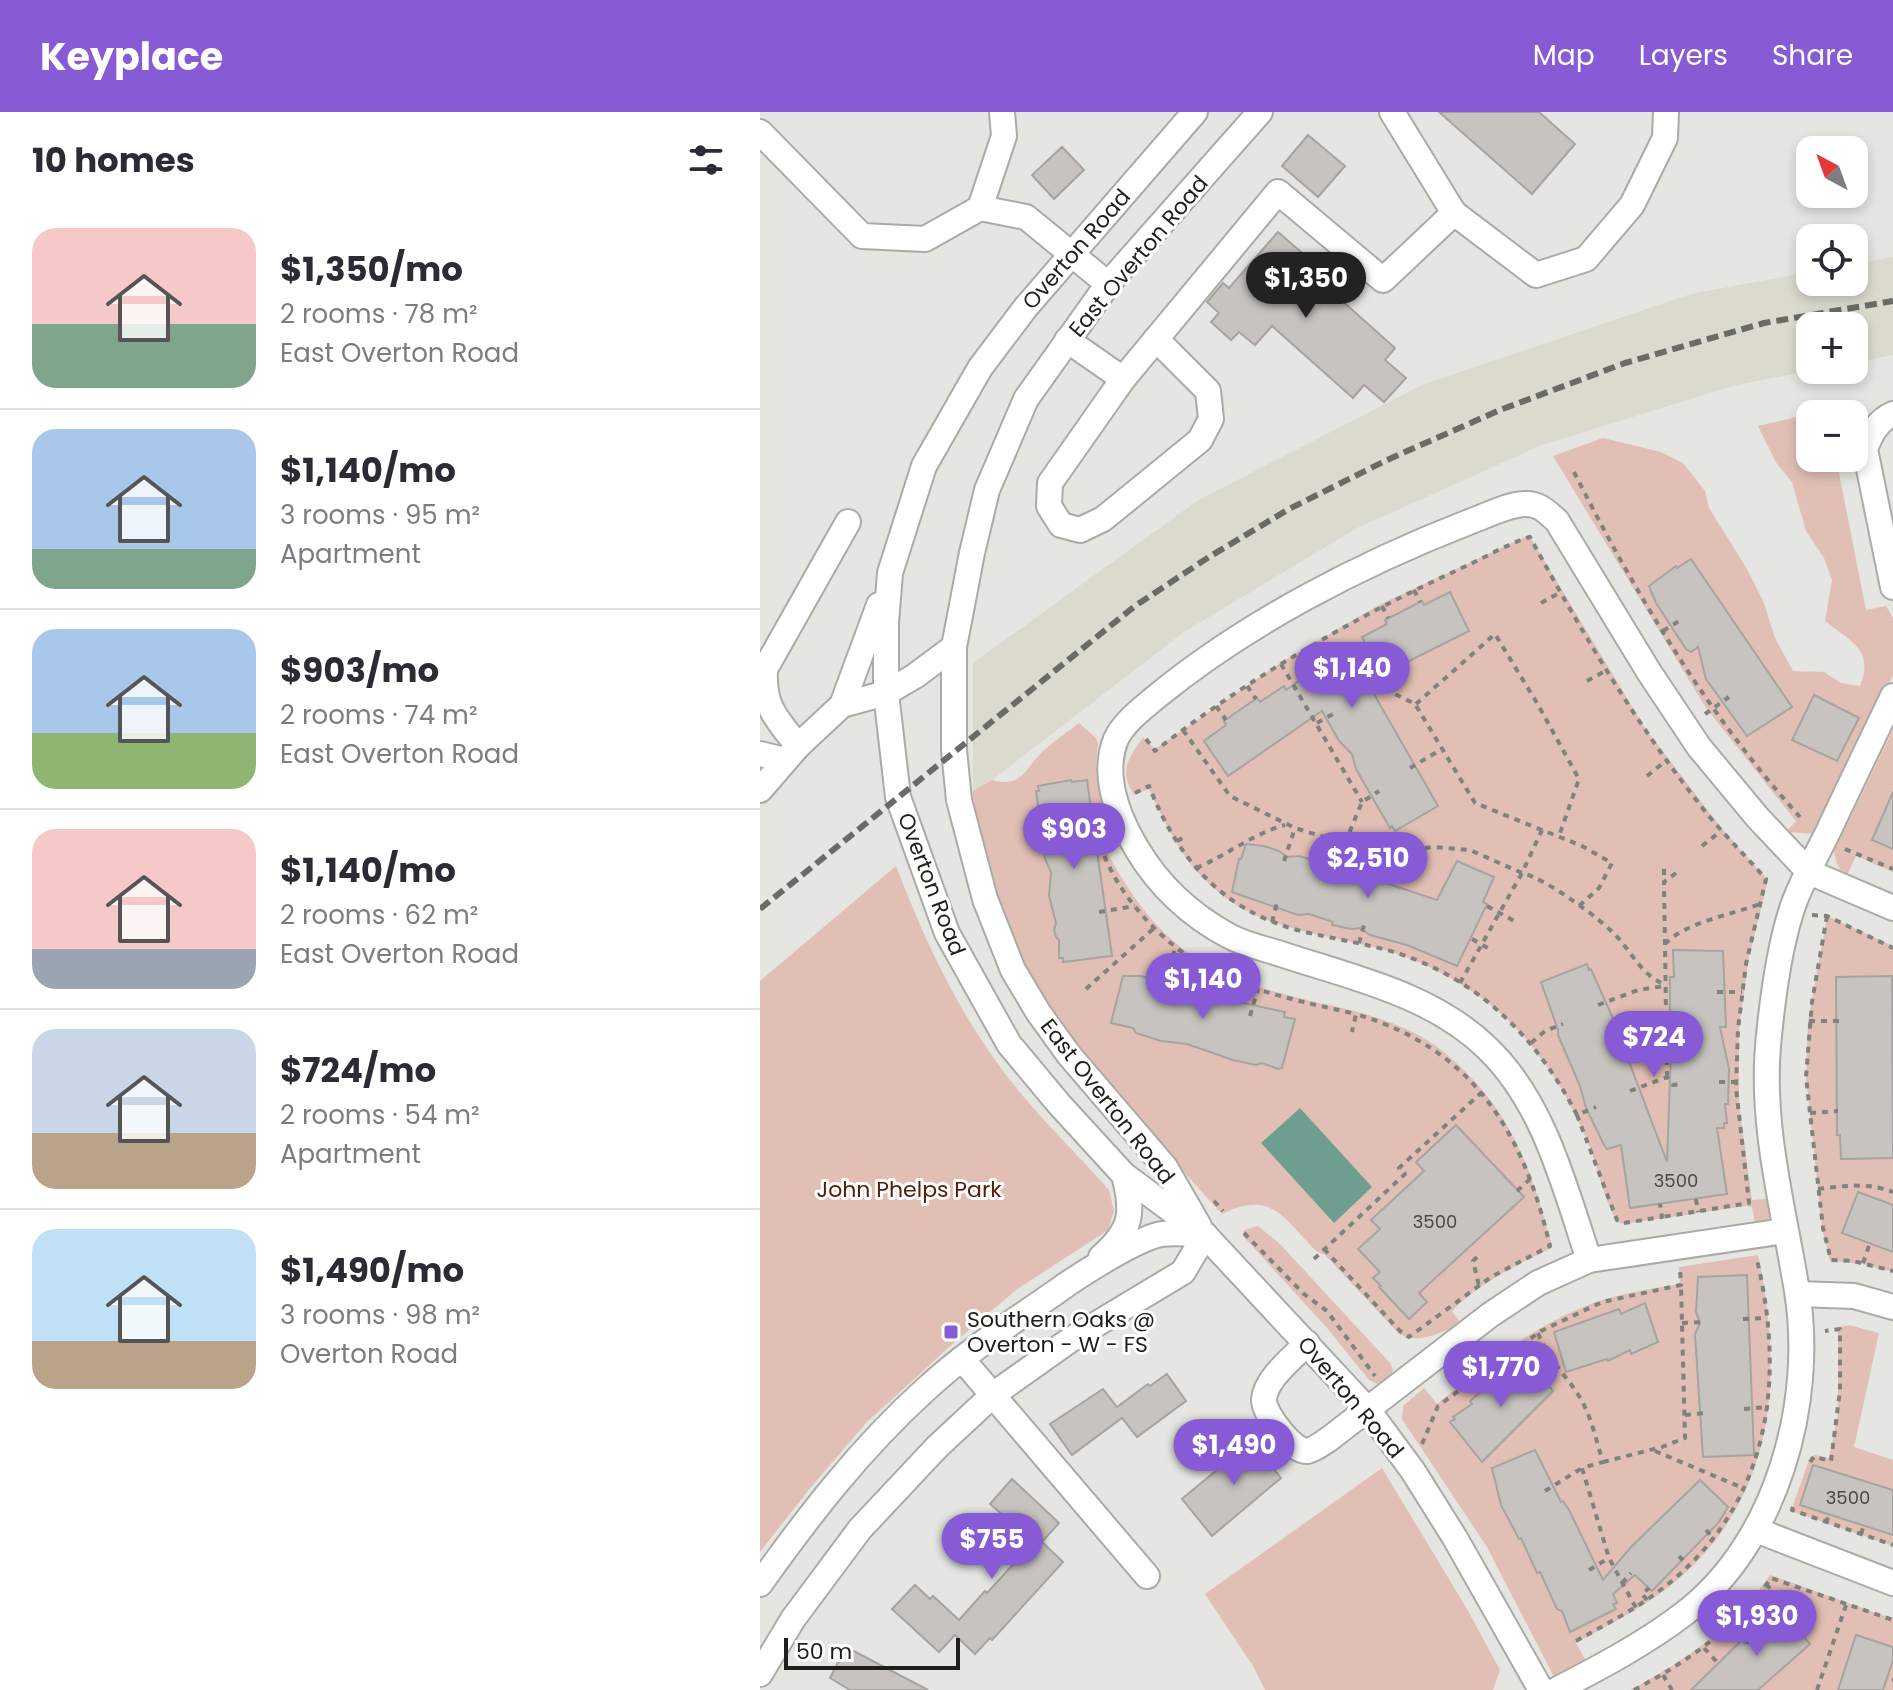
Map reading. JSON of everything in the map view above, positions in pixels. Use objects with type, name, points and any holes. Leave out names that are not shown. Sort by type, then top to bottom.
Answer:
[{"type":"street","points":[[980,208],[1004,136],[1002,112]]},
{"type":"street","name":"Overton Road","points":[[1195,112],[1071,253],[980,368],[942,429],[924,466],[890,573],[886,623],[886,693],[898,797],[947,933],[1009,1044],[1124,1175],[1205,1235],[1368,1410],[1413,1471],[1455,1538],[1541,1690]]},
{"type":"street","name":"East Overton Road","points":[[1205,1235],[1165,1167],[1069,1055],[1013,970],[985,899],[959,800],[954,750],[954,647],[987,490],[1026,399],[1108,284],[1260,112]]},
{"type":"street","points":[[1392,112],[1454,213],[1536,275],[1586,259],[1632,205],[1665,138],[1666,112]]},
{"type":"street","points":[[760,132],[862,236],[925,239],[980,208],[1026,217],[1108,284]]},
{"type":"street","points":[[1156,339],[1208,391],[1211,419],[1200,440],[1103,519],[1080,530],[1061,525],[1049,506],[1050,483],[1123,379],[1156,339],[1278,192],[1383,280],[1454,213]]},
{"type":"street","points":[[1067,340],[1123,379]]},
{"type":"street","points":[[1893,414],[1871,432],[1865,449],[1893,587]]},
{"type":"street","points":[[1589,1260],[1543,1129],[1506,1068],[1470,1033],[1414,998],[1232,938],[1196,916],[1161,883],[1137,849],[1120,814],[1110,781],[1117,737],[1133,717],[1187,672],[1284,611],[1402,548],[1504,509],[1526,504],[1543,508],[1557,521],[1699,747],[1758,818],[1809,872],[1893,908]]},
{"type":"street","points":[[791,753],[770,711],[764,690],[765,669],[848,522]]},
{"type":"street","points":[[760,790],[791,753],[842,705],[890,573]]},
{"type":"street","points":[[842,705],[886,693],[954,647]]},
{"type":"street","points":[[1556,1690],[1685,1613],[1740,1557],[1756,1530],[1791,1438],[1799,1396],[1801,1343],[1798,1294],[1773,1154],[1768,1049],[1785,940],[1794,905],[1893,696]]},
{"type":"street","points":[[760,754],[791,753]]},
{"type":"street","points":[[760,1584],[848,1468],[916,1399],[962,1359],[1077,1277],[1113,1246],[1127,1227],[1132,1204],[1124,1175]]},
{"type":"street","points":[[1307,1343],[1273,1380],[1264,1396],[1268,1413],[1295,1447],[1303,1451],[1310,1451],[1368,1410],[1490,1315],[1538,1283],[1589,1260],[1785,1231]]},
{"type":"street","points":[[760,1674],[793,1619],[894,1489],[994,1394],[1070,1340],[1183,1272],[1205,1235],[1161,1234],[1077,1277]]},
{"type":"street","points":[[1798,1294],[1854,1296],[1893,1307]]},
{"type":"street","points":[[962,1359],[1147,1576]]},
{"type":"street","points":[[1756,1530],[1893,1583]]},
{"type":"path","points":[[1574,472],[1663,631],[1713,708],[1758,769],[1800,817]]},
{"type":"path","points":[[1130,786],[1134,794],[1149,786],[1177,841],[1195,868],[1229,899],[1272,922],[1421,962],[1500,1010],[1531,1043],[1559,1081],[1577,1115],[1617,1220],[1624,1223],[1749,1203],[1736,1082],[1742,992],[1766,879],[1721,831],[1667,760],[1607,670],[1530,537],[1382,606],[1281,664],[1155,751],[1145,738],[1139,745]]},
{"type":"path","points":[[1414,590],[1420,602]]},
{"type":"path","points":[[1541,603],[1561,592]]},
{"type":"path","points":[[1382,606],[1388,618]]},
{"type":"path","points":[[1663,631],[1679,621]]},
{"type":"path","points":[[1415,704],[1495,634],[1579,779],[1559,836]]},
{"type":"path","points":[[1281,664],[1362,802]]},
{"type":"path","points":[[1587,681],[1607,670]]},
{"type":"path","points":[[1364,691],[1375,684],[1415,704],[1475,803],[1582,846],[1612,863],[1599,888],[1579,906]]},
{"type":"path","points":[[1247,686],[1256,699]]},
{"type":"path","points":[[1686,728],[1729,697]]},
{"type":"path","points":[[1216,706],[1226,720]]},
{"type":"path","points":[[1317,723],[1333,714]]},
{"type":"path","points":[[1182,730],[1230,796],[1295,828],[1382,855],[1411,849],[1459,848],[1478,851],[1544,881],[1612,932],[1651,979],[1667,985]]},
{"type":"path","points":[[1410,768],[1442,749]]},
{"type":"path","points":[[1647,776],[1667,760]]},
{"type":"path","points":[[1345,843],[1362,802],[1379,791]]},
{"type":"path","points":[[1195,868],[1259,834],[1288,824]]},
{"type":"path","points":[[1284,861],[1295,828]]},
{"type":"path","points":[[1460,983],[1522,873],[1542,830]]},
{"type":"path","points":[[1702,846],[1721,831]]},
{"type":"path","points":[[1177,841],[1187,836]]},
{"type":"path","points":[[1843,848],[1893,869]]},
{"type":"path","points":[[1371,887],[1382,855]]},
{"type":"path","points":[[1664,869],[1667,1077],[1673,1085],[1682,1084]]},
{"type":"path","points":[[1664,882],[1676,873]]},
{"type":"path","points":[[1272,922],[1278,899]]},
{"type":"path","points":[[1665,944],[1676,933],[1760,904]]},
{"type":"path","points":[[1099,912],[1135,906]]},
{"type":"path","points":[[1487,906],[1516,922]]},
{"type":"path","points":[[1810,915],[1827,916],[1893,948]]},
{"type":"path","points":[[1827,916],[1809,1021],[1806,1077],[1823,1228],[1831,1260],[1863,1263],[1893,1271]]},
{"type":"path","points":[[1359,943],[1364,925]]},
{"type":"path","points":[[1086,989],[1154,928]]},
{"type":"path","points":[[1472,939],[1493,951]]},
{"type":"path","points":[[1162,991],[1176,946]]},
{"type":"path","points":[[1598,1005],[1638,990],[1667,985]]},
{"type":"path","points":[[1250,1016],[1258,989]]},
{"type":"path","points":[[1717,992],[1742,992]]},
{"type":"path","points":[[1324,1249],[1409,1337],[1479,1286],[1550,1246],[1530,1179],[1507,1130],[1481,1093],[1446,1058],[1406,1033],[1356,1014],[1352,1032]]},
{"type":"path","points":[[1809,1021],[1841,1021]]},
{"type":"path","points":[[1531,1043],[1545,1031],[1563,1024]]},
{"type":"path","points":[[1630,1091],[1667,1077]]},
{"type":"path","points":[[1719,1082],[1736,1082]]},
{"type":"path","points":[[1314,1259],[1405,1174],[1399,1168],[1481,1093]]},
{"type":"path","points":[[1577,1115],[1596,1107]]},
{"type":"path","points":[[1810,1113],[1838,1111]]},
{"type":"path","points":[[1517,1191],[1530,1179]]},
{"type":"path","points":[[1818,1189],[1861,1184],[1893,1192]]},
{"type":"path","points":[[1212,1199],[1223,1211]]},
{"type":"path","points":[[1696,1199],[1698,1212]]},
{"type":"path","points":[[1660,1204],[1662,1217]]},
{"type":"path","points":[[1244,1233],[1304,1294],[1327,1311],[1381,1384]]},
{"type":"path","points":[[1863,1263],[1870,1243]]},
{"type":"path","points":[[1477,1257],[1474,1265],[1479,1286]]},
{"type":"path","points":[[1576,1641],[1636,1608],[1688,1566],[1724,1523],[1743,1488],[1759,1451],[1769,1407],[1770,1340],[1756,1257],[1746,1258]]},
{"type":"path","points":[[1545,1491],[1582,1468],[1684,1439],[1680,1268]]},
{"type":"path","points":[[1422,1444],[1438,1406],[1538,1333],[1602,1302],[1681,1285]]},
{"type":"path","points":[[1743,1319],[1767,1318]]},
{"type":"path","points":[[1682,1323],[1704,1322]]},
{"type":"path","points":[[1807,1471],[1813,1457],[1831,1461],[1839,1413],[1840,1329],[1818,1332]]},
{"type":"path","points":[[1538,1333],[1551,1361],[1583,1403],[1603,1462]]},
{"type":"path","points":[[1744,1409],[1769,1407]]},
{"type":"path","points":[[1685,1415],[1706,1413]]},
{"type":"path","points":[[1653,1450],[1743,1488]]},
{"type":"path","points":[[1582,1468],[1609,1558],[1636,1608]]},
{"type":"path","points":[[1797,1496],[1792,1510],[1893,1545]]},
{"type":"path","points":[[1826,1523],[1829,1514]]},
{"type":"path","points":[[1861,1534],[1864,1525]]},
{"type":"path","points":[[1706,1530],[1713,1538]]},
{"type":"path","points":[[1679,1556],[1688,1566]]},
{"type":"path","points":[[1589,1570],[1609,1558]]},
{"type":"path","points":[[1622,1583],[1631,1573]]},
{"type":"path","points":[[1634,1690],[1704,1648],[1731,1624],[1771,1578],[1893,1620]]},
{"type":"path","points":[[1766,1584],[1800,1620],[1794,1626]]},
{"type":"path","points":[[1647,1600],[1642,1594],[1649,1588]]},
{"type":"path","points":[[1817,1690],[1846,1605]]},
{"type":"path","points":[[1731,1624],[1749,1643]]},
{"type":"path","points":[[1704,1648],[1717,1662]]},
{"type":"path","points":[[1663,1675],[1672,1690]]},
{"type":"shaded area","points":[[1893,257],[1893,355],[1868,360],[1868,312],[1796,312],[1796,373],[1736,385],[1542,445],[1357,528],[1184,632],[992,780],[973,791],[973,663],[1197,501],[1422,385],[1691,294],[1796,275],[1796,296],[1868,296],[1868,261]]},
{"type":"shaded area","points":[[1300,1108],[1372,1187],[1334,1223],[1261,1143]]},
{"type":"green space","points":[[1796,417],[1796,472],[1839,472],[1866,610],[1886,606],[1893,618],[1893,675],[1815,834],[1786,832],[1796,821],[1706,708],[1553,456],[1603,438],[1661,452],[1683,463],[1705,491],[1709,508],[1747,569],[1764,603],[1775,638],[1793,671],[1824,672],[1841,683],[1860,686],[1864,674],[1862,655],[1851,641],[1825,621],[1832,580],[1824,558],[1806,531],[1792,482],[1777,464],[1758,426]]},
{"type":"green space","points":[[1529,535],[1645,728],[1722,829],[1768,880],[1749,957],[1739,1028],[1739,1105],[1752,1200],[1766,1199],[1772,1203],[1771,1217],[1763,1223],[1755,1223],[1752,1207],[1746,1206],[1624,1224],[1617,1222],[1590,1148],[1564,1093],[1529,1043],[1500,1013],[1460,984],[1415,961],[1384,950],[1290,928],[1225,898],[1180,850],[1149,789],[1134,795],[1129,786],[1127,764],[1143,737],[1155,749],[1280,663],[1379,605]]},
{"type":"green space","points":[[1079,723],[1098,743],[1096,764],[1099,785],[1121,841],[1106,850],[1148,915],[1171,939],[1223,973],[1254,985],[1375,1017],[1419,1035],[1468,1074],[1502,1117],[1526,1164],[1552,1245],[1486,1283],[1463,1301],[1452,1311],[1461,1324],[1423,1338],[1399,1334],[1325,1255],[1316,1251],[1275,1211],[1253,1205],[1222,1214],[1135,1118],[1026,984],[971,820],[973,791],[992,780],[1010,782],[1017,779],[1043,751]]},
{"type":"green space","points":[[1893,730],[1893,872],[1856,856],[1847,875],[1839,868],[1834,851]]},
{"type":"green space","name":"John Phelps Park","points":[[896,866],[930,946],[970,1023],[1015,1087],[1109,1190],[1114,1211],[1108,1230],[1016,1290],[866,1423],[760,1552],[760,981]]},
{"type":"green space","points":[[1827,916],[1893,946],[1893,1272],[1862,1264],[1830,1261],[1822,1228],[1806,1077],[1808,1022]]},
{"type":"green space","points":[[1258,1226],[1280,1244],[1390,1363],[1393,1369],[1390,1380],[1380,1385],[1369,1380],[1327,1328],[1243,1236],[1244,1230]]},
{"type":"green space","points":[[1758,1255],[1766,1301],[1770,1392],[1764,1435],[1751,1477],[1732,1516],[1705,1552],[1670,1586],[1576,1643],[1586,1661],[1560,1676],[1553,1675],[1487,1547],[1402,1419],[1403,1406],[1424,1388],[1437,1404],[1528,1336],[1588,1305],[1680,1284],[1679,1267]]},
{"type":"green space","points":[[1849,1325],[1879,1333],[1854,1447],[1893,1460],[1893,1546],[1791,1511],[1810,1457],[1829,1458],[1838,1414],[1838,1327]]},
{"type":"green space","points":[[1382,1468],[1500,1670],[1493,1690],[1265,1690],[1253,1666],[1205,1594]]},
{"type":"green space","points":[[1770,1575],[1893,1619],[1893,1690],[1630,1690],[1707,1641],[1741,1611]]},
{"type":"building","points":[[1439,112],[1539,112],[1575,144],[1532,194]]},
{"type":"building","points":[[1308,135],[1345,166],[1318,197],[1282,166]]},
{"type":"building","points":[[1062,147],[1084,170],[1054,199],[1032,175]]},
{"type":"building","points":[[1278,232],[1308,258],[1302,265],[1395,348],[1385,360],[1406,378],[1384,402],[1364,385],[1353,398],[1272,326],[1255,345],[1239,332],[1231,340],[1211,322],[1219,313],[1207,302],[1223,283],[1229,288]]},
{"type":"building","points":[[1691,559],[1792,707],[1747,736],[1706,679],[1698,647],[1691,652],[1686,649],[1656,603],[1649,586]]},
{"type":"building","points":[[1450,592],[1469,631],[1367,682],[1438,806],[1395,831],[1392,826],[1390,828],[1356,769],[1352,754],[1339,741],[1322,711],[1228,776],[1204,741],[1226,725],[1224,721],[1257,698],[1260,702],[1284,686],[1286,690],[1326,662],[1365,643],[1362,637],[1387,624],[1385,620],[1422,601],[1424,605]]},
{"type":"building","points":[[1814,695],[1859,718],[1837,761],[1792,740]]},
{"type":"building","points":[[1087,780],[1112,956],[1063,962],[1063,958],[1059,958],[1059,940],[1054,930],[1056,923],[1049,896],[1051,872],[1045,859],[1036,791],[1039,791],[1038,786]]},
{"type":"building","points":[[1893,792],[1893,849],[1872,840]]},
{"type":"building","points":[[1246,844],[1264,846],[1287,857],[1299,856],[1334,866],[1437,900],[1457,861],[1494,877],[1483,902],[1487,904],[1457,966],[1407,945],[1370,935],[1360,928],[1332,925],[1333,922],[1309,914],[1298,915],[1232,892],[1239,859]]},
{"type":"building","points":[[1673,950],[1723,951],[1726,1027],[1720,1027],[1729,1069],[1728,1104],[1725,1104],[1727,1123],[1724,1123],[1724,1128],[1717,1128],[1727,1194],[1630,1208],[1621,1145],[1607,1149],[1604,1145],[1586,1108],[1541,982],[1587,964],[1591,969],[1667,1162]]},
{"type":"building","points":[[1123,976],[1141,976],[1198,993],[1285,1012],[1284,1017],[1295,1019],[1282,1068],[1233,1060],[1187,1044],[1161,1041],[1136,1033],[1133,1028],[1111,1023]]},
{"type":"building","points":[[1892,976],[1893,1158],[1841,1159],[1840,1135],[1837,1135],[1836,977]]},
{"type":"building","points":[[1456,1125],[1524,1197],[1419,1293],[1427,1302],[1409,1319],[1379,1287],[1373,1278],[1380,1272],[1358,1249],[1380,1229],[1371,1220],[1424,1171],[1416,1162]]},
{"type":"building","points":[[1858,1192],[1893,1205],[1893,1252],[1842,1233]]},
{"type":"building","points":[[1747,1275],[1754,1455],[1703,1457],[1695,1334],[1700,1323],[1696,1312],[1698,1277]]},
{"type":"building","points":[[1645,1303],[1658,1342],[1631,1354],[1630,1350],[1608,1361],[1566,1372],[1554,1332],[1619,1309],[1621,1314]]},
{"type":"building","points":[[1528,1360],[1553,1391],[1482,1462],[1450,1422],[1502,1374],[1504,1377],[1522,1361],[1525,1364]]},
{"type":"building","points":[[1167,1374],[1186,1401],[1137,1437],[1122,1418],[1072,1455],[1050,1424],[1103,1389],[1117,1407]]},
{"type":"building","points":[[1252,1441],[1260,1451],[1268,1445],[1281,1461],[1273,1468],[1281,1478],[1212,1536],[1182,1499]]},
{"type":"building","points":[[1535,1450],[1603,1580],[1631,1547],[1700,1480],[1728,1507],[1719,1522],[1652,1591],[1635,1575],[1613,1594],[1616,1609],[1570,1632],[1562,1611],[1557,1609],[1540,1572],[1537,1573],[1501,1505],[1492,1468]]},
{"type":"building","points":[[1813,1465],[1893,1490],[1893,1535],[1800,1505]]},
{"type":"building","points":[[1012,1479],[1059,1523],[1042,1542],[1063,1562],[992,1640],[990,1638],[975,1654],[955,1635],[939,1652],[892,1609],[915,1585],[930,1599],[933,1596],[959,1620],[985,1591],[987,1593],[1029,1547],[1002,1522],[1006,1518],[990,1504]]},
{"type":"building","points":[[1781,1611],[1810,1644],[1758,1690],[1691,1690],[1742,1640],[1745,1643]]},
{"type":"building","points":[[1856,1635],[1893,1647],[1893,1660],[1883,1690],[1838,1690]]},
{"type":"building","points":[[846,1647],[928,1690],[850,1690],[830,1678]]},
{"type":"railway","points":[[760,909],[1135,606],[1289,509],[1387,460],[1500,410],[1625,363],[1764,323],[1893,301]]},
{"type":"place","name":"Southern Oaks @ Overton - W - FS","points":[[951,1332]]}]
